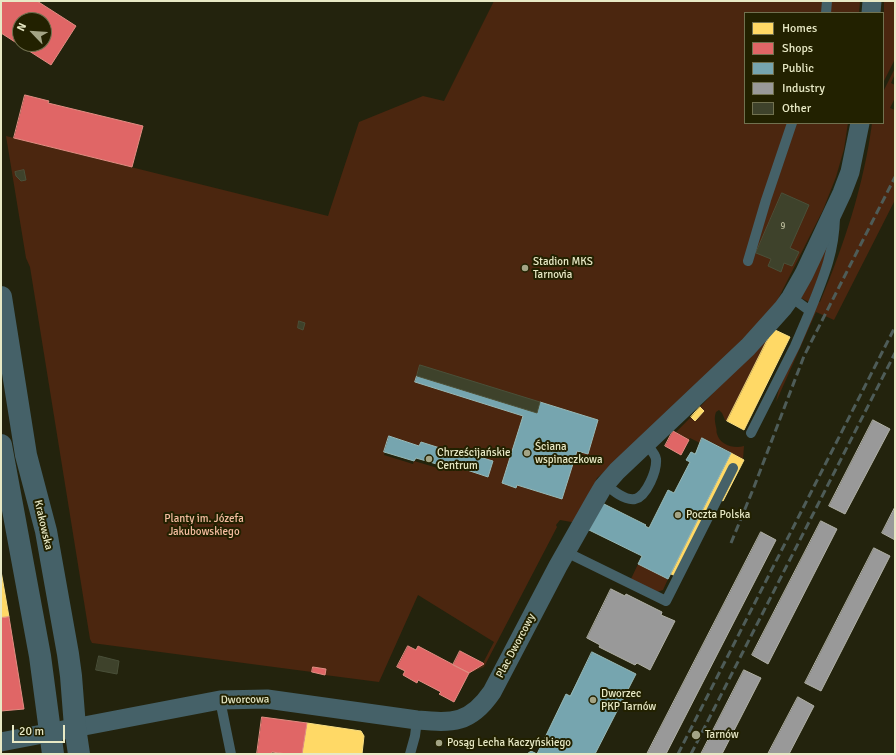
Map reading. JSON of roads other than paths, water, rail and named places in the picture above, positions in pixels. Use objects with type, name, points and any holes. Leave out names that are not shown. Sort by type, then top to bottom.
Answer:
[{"type":"street","points":[[871,12],[872,1]]},
{"type":"street","name":"Plac Dworcowy","points":[[417,720],[442,722],[462,718],[474,713],[484,704],[492,692],[566,552],[605,484],[748,347],[783,308],[804,274],[835,210],[850,172],[860,124]]},
{"type":"street","name":"Krakowska","points":[[1,297],[26,455],[46,531],[68,654],[79,754]]},
{"type":"street","points":[[1,445],[40,656],[53,754]]},
{"type":"street","name":"Dworcowa","points":[[1,742],[220,700],[267,699],[417,720]]},
{"type":"lane","points":[[826,12],[827,1]]},
{"type":"lane","points":[[748,261],[766,200],[792,124]]},
{"type":"lane","points":[[751,433],[795,346],[810,310],[831,253],[834,236],[835,210]]},
{"type":"lane","points":[[791,297],[810,310]]},
{"type":"lane","points":[[605,484],[618,494],[627,498],[635,499],[642,495],[649,485],[656,466],[654,454],[646,444]]},
{"type":"lane","points":[[566,552],[666,601],[733,468]]},
{"type":"lane","points":[[220,700],[231,754]]},
{"type":"lane","points":[[410,754],[415,736],[417,720]]},
{"type":"railway","points":[[731,543],[804,356],[895,177]]},
{"type":"railway","points":[[678,754],[895,327]]},
{"type":"railway","points":[[691,754],[895,353]]},
{"type":"place","name":"Stadion MKS Tarnovia","points":[[525,268]]},
{"type":"place","name":"Ściana wspinaczkowa","points":[[527,453]]},
{"type":"place","name":"Chrześcijańskie Centrum","points":[[429,459]]},
{"type":"place","name":"Poczta Polska","points":[[678,515]]},
{"type":"place","name":"Dworzec PKP Tarnów","points":[[593,700]]},
{"type":"place","name":"Tarnów","points":[[696,735]]},
{"type":"place","name":"Posąg Lecha Kaczyńskiego","points":[[439,743]]},
{"type":"park label","name":"Planty im. Józefa Jakubowskiego","points":[[204,525]]}]
